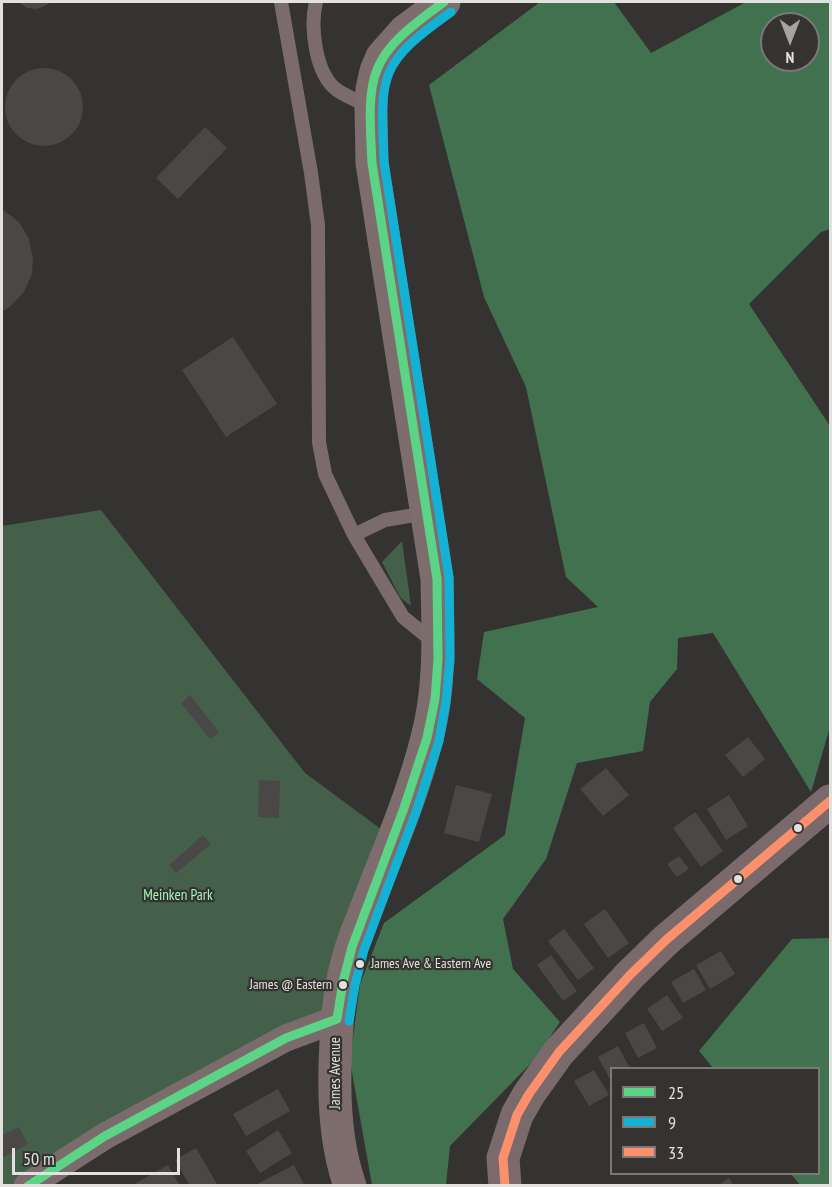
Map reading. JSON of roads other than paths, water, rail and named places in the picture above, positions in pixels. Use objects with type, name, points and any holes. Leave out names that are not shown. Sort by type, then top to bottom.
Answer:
[{"type":"main road","name":"James Avenue","points":[[350,1185],[339,1140],[334,1093],[340,992],[350,951],[416,778],[428,736],[435,698],[438,647],[437,579],[372,163],[371,108],[374,80],[382,57],[405,31],[444,2]]},
{"type":"main road","points":[[505,1185],[503,1158],[517,1115],[529,1094],[560,1052],[630,975],[666,940],[831,801]]},
{"type":"street","points":[[39,1182],[105,1136],[286,1038],[337,1019]]},
{"type":"lane","points":[[281,2],[318,225],[319,442],[325,474],[354,535],[403,617],[438,647]]},
{"type":"lane","points":[[316,2],[313,14],[314,35],[317,53],[326,75],[336,90],[371,108]]},
{"type":"lane","points":[[354,535],[385,520],[426,513]]},
{"type":"place","name":"James Ave & Eastern Ave","points":[[360,964]]},
{"type":"place","name":"James @ Eastern","points":[[343,985]]},
{"type":"park label","name":"Meinken Park","points":[[178,896]]}]
